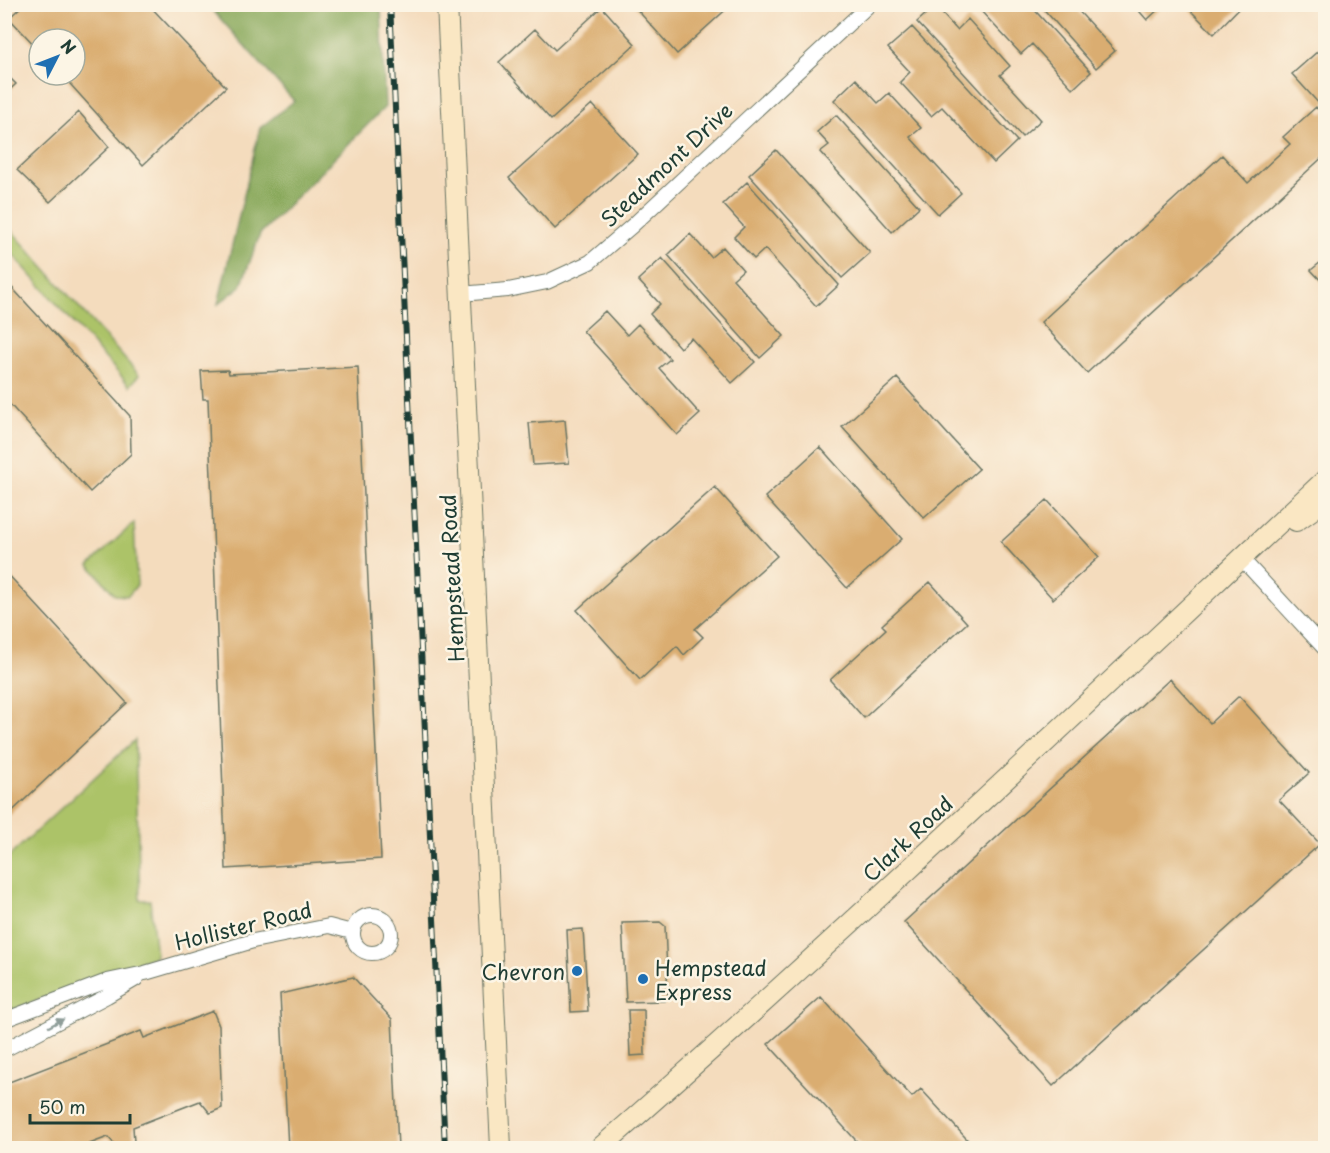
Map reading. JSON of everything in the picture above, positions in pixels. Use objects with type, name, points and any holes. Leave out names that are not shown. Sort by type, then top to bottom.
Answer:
[{"type":"main road","name":"Hempstead Road","points":[[447,4],[488,828],[501,1149]]},
{"type":"main road","name":"Clark Road","points":[[600,1149],[712,1050],[1007,779],[1326,479]]},
{"type":"main road","name":"Clark Road","points":[[1241,558],[1326,500]]},
{"type":"street","name":"Steadmont Drive","points":[[460,294],[508,290],[547,282],[590,262],[632,226],[870,4]]},
{"type":"street","points":[[1241,558],[1326,650]]},
{"type":"street","name":"Hollister Road","points":[[4,1020],[107,981],[145,973],[253,941],[329,926],[352,932]]},
{"type":"street","name":"Hollister Road","points":[[4,1050],[107,996],[145,973]]},
{"type":"green space","points":[[208,5],[381,5],[385,107],[260,234],[241,286],[218,304],[260,128],[294,101]]},
{"type":"green space","points":[[4,222],[139,375],[130,386],[5,246]]},
{"type":"green space","points":[[134,523],[137,585],[128,596],[115,595],[89,565]]},
{"type":"green space","points":[[135,740],[140,900],[150,900],[156,956],[5,1013],[5,860]]},
{"type":"building","points":[[24,4],[148,4],[226,87],[143,165],[73,87],[87,87],[87,27],[27,27],[27,37],[9,18]]},
{"type":"building","points":[[632,4],[732,4],[677,54]]},
{"type":"building","points":[[986,4],[1029,4],[1091,72],[1073,89],[1032,44],[1021,54],[980,10]]},
{"type":"building","points":[[1039,4],[1075,4],[1074,6],[1115,51],[1096,68]]},
{"type":"building","points":[[1133,4],[1164,4],[1147,20]]},
{"type":"building","points":[[1184,4],[1243,4],[1214,34]]},
{"type":"building","points":[[935,6],[957,30],[968,19],[1010,66],[1000,75],[1041,120],[1022,137],[917,22]]},
{"type":"building","points":[[602,7],[635,44],[551,120],[499,62],[535,29],[555,50]]},
{"type":"building","points":[[912,27],[1017,141],[994,163],[942,107],[931,116],[900,82],[910,72],[888,48]]},
{"type":"building","points":[[1326,44],[1326,103],[1322,107],[1292,74]]},
{"type":"building","points":[[4,72],[16,84],[4,95]]},
{"type":"building","points":[[856,79],[878,103],[889,93],[921,128],[910,137],[961,193],[938,214],[834,100]]},
{"type":"building","points":[[592,104],[638,154],[555,229],[509,178]]},
{"type":"building","points":[[1316,107],[1322,114],[1326,111],[1326,154],[1087,373],[1041,322],[1222,155],[1248,183],[1290,144],[1283,137]]},
{"type":"building","points":[[79,112],[109,147],[50,202],[17,170]]},
{"type":"building","points":[[836,115],[919,207],[892,232],[820,152],[829,145],[817,132]]},
{"type":"building","points":[[776,150],[870,253],[842,278],[749,175]]},
{"type":"building","points":[[747,182],[839,285],[816,306],[765,249],[754,259],[734,237],[744,227],[723,204]]},
{"type":"building","points":[[690,234],[711,257],[723,247],[743,270],[733,279],[784,336],[760,358],[668,255]]},
{"type":"building","points":[[662,258],[755,362],[732,383],[691,338],[680,348],[650,314],[660,304],[638,280]]},
{"type":"building","points":[[1326,258],[1326,286],[1311,270]]},
{"type":"building","points":[[4,279],[130,416],[131,454],[90,492],[4,398]]},
{"type":"building","points":[[605,311],[627,335],[638,324],[670,359],[659,368],[700,414],[677,435],[583,331]]},
{"type":"building","points":[[358,367],[381,859],[226,869],[208,399],[203,399],[201,371],[228,370],[229,374]]},
{"type":"building","points":[[897,378],[979,469],[924,518],[842,427]]},
{"type":"building","points":[[565,420],[569,463],[533,465],[529,423]]},
{"type":"building","points":[[820,447],[902,539],[847,588],[765,497]]},
{"type":"building","points":[[715,487],[777,556],[695,629],[703,637],[684,655],[677,646],[640,680],[577,610]]},
{"type":"building","points":[[1047,500],[1099,557],[1053,599],[1001,542]]},
{"type":"building","points":[[4,570],[127,703],[4,819]]},
{"type":"building","points":[[930,582],[967,623],[864,718],[830,680],[886,629],[882,625]]},
{"type":"building","points":[[1170,679],[1210,723],[1239,696],[1309,773],[1279,800],[1320,844],[1053,1086],[904,922]]},
{"type":"building","points":[[660,922],[665,926],[668,996],[664,1001],[626,1002],[622,923]]},
{"type":"building","name":"Chevron","points":[[583,929],[588,1011],[571,1012],[567,930]]},
{"type":"building","points":[[353,977],[392,1019],[398,1148],[288,1148],[280,994]]},
{"type":"building","points":[[821,997],[912,1097],[921,1089],[975,1148],[863,1148],[768,1044]]},
{"type":"building","points":[[628,1010],[644,1010],[645,1055],[630,1056]]},
{"type":"building","points":[[213,1011],[219,1026],[222,1108],[210,1113],[200,1101],[133,1127],[134,1142],[118,1148],[108,1137],[79,1148],[4,1148],[4,1084],[141,1031],[144,1038]]},
{"type":"railway","points":[[390,4],[445,1148]]},
{"type":"place","name":"Chevron","points":[[577,971]]},
{"type":"place","name":"Hempstead Express","points":[[643,979]]}]
